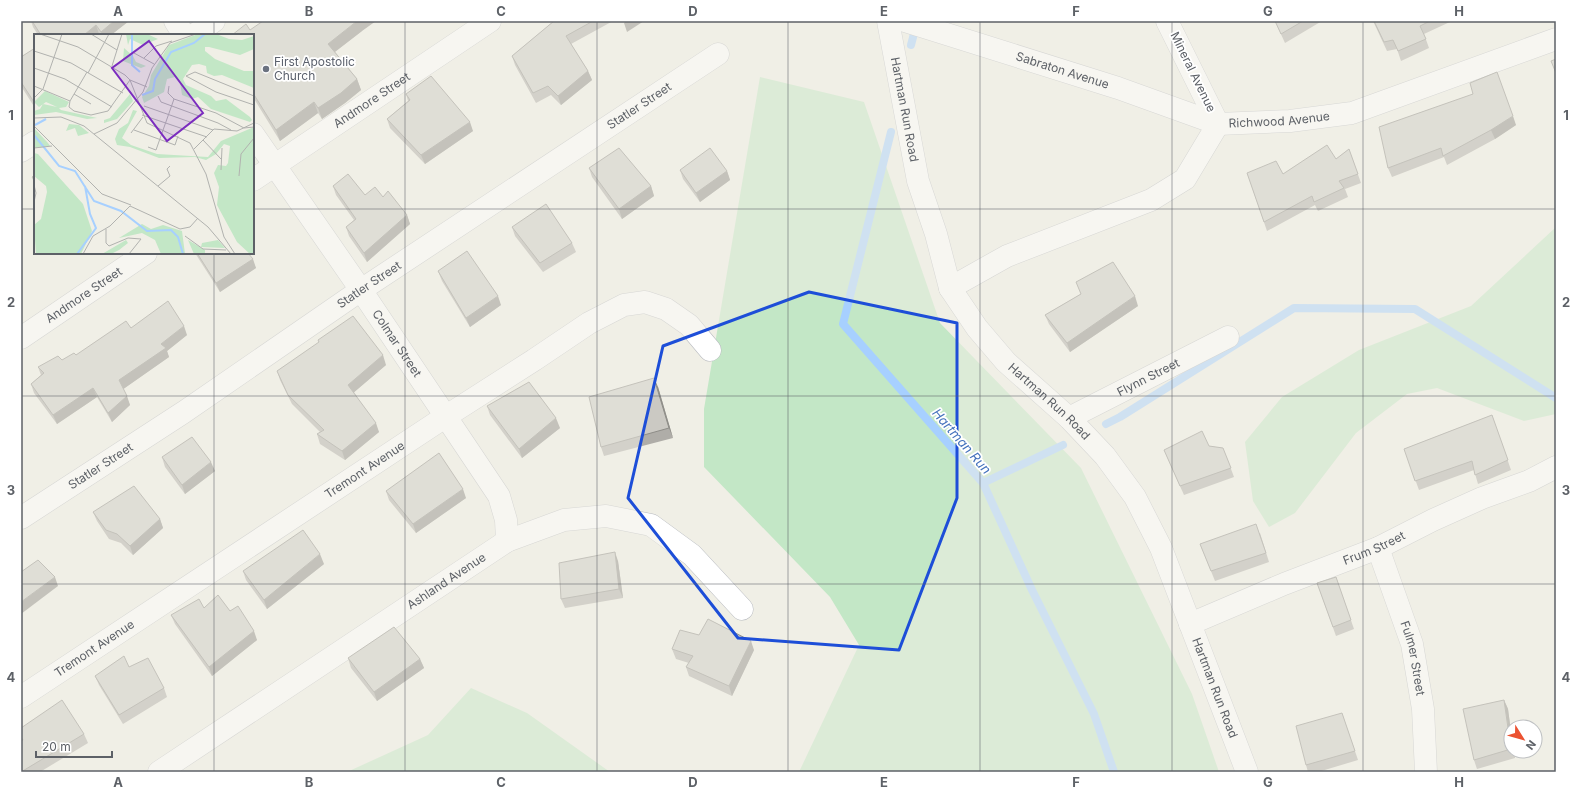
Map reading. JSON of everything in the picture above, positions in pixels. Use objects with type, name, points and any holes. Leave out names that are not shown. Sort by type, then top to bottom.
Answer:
[{"type":"street","points":[[175,21],[183,34]]},
{"type":"street","points":[[195,34],[214,21]]},
{"type":"street","name":"Andmore Street","points":[[254,179],[490,21]]},
{"type":"street","name":"Hartman Run Road","points":[[888,21],[918,181],[936,234],[950,288],[977,328],[1006,362],[1069,418],[1105,456],[1135,497],[1161,548],[1247,772]]},
{"type":"street","name":"Sabraton Avenue","points":[[905,21],[1118,88],[1218,124]]},
{"type":"street","name":"Mineral Avenue","points":[[1167,21],[1218,124]]},
{"type":"street","name":"Richwood Avenue","points":[[950,288],[1007,256],[1150,200],[1185,179],[1218,124],[1290,121],[1352,113],[1556,39]]},
{"type":"street","name":"Statler Street","points":[[21,518],[184,412],[361,290],[718,54]]},
{"type":"street","name":"Colmar Street","points":[[254,135],[361,290],[499,496],[506,520],[507,541]]},
{"type":"street","points":[[21,151],[34,143]]},
{"type":"street","name":"Andmore Street","points":[[21,338],[145,254]]},
{"type":"street","name":"Tremont Avenue","points":[[21,697],[589,323],[624,305],[646,302],[666,309],[689,325],[710,350]]},
{"type":"street","name":"Flynn Street","points":[[1069,418],[1228,337]]},
{"type":"street","name":"Frum Street","points":[[1190,624],[1284,584],[1378,548],[1433,520],[1482,498],[1529,480],[1556,467]]},
{"type":"street","name":"Ashland Avenue","points":[[159,772],[507,541],[564,520],[606,516],[651,526],[692,555],[742,609]]},
{"type":"street","name":"Fulmer Street","points":[[1378,548],[1395,592],[1412,644],[1423,709],[1426,772]]},
{"type":"highlighted area","points":[[809,292],[957,323],[957,498],[899,650],[738,638],[628,498],[663,346]]},
{"type":"green space","points":[[760,77],[864,102],[940,323],[1081,468],[1192,694],[1219,772],[799,772],[859,645],[830,597],[704,467],[704,409]]},
{"type":"green space","points":[[1556,227],[1556,414],[1524,421],[1437,388],[1407,394],[1356,433],[1295,513],[1269,527],[1253,501],[1245,442],[1282,397],[1359,350],[1471,306]]},
{"type":"green space","points":[[471,688],[527,713],[610,772],[347,772],[428,735]]},
{"type":"building","points":[[32,21],[114,21],[101,32],[96,25],[85,34],[40,34]]},
{"type":"building","points":[[263,21],[357,21],[328,44],[357,79],[341,93],[318,108],[314,102],[276,130],[254,95],[254,34],[233,34],[246,24],[250,30]]},
{"type":"building","points":[[554,21],[593,21],[566,36],[588,71],[558,96],[548,86],[533,93],[512,56]]},
{"type":"building","points":[[1275,21],[1303,21],[1281,34]]},
{"type":"building","points":[[1374,21],[1430,21],[1420,26],[1426,39],[1398,51],[1393,40],[1384,42]]},
{"type":"building","points":[[34,49],[34,102],[21,82],[21,57]]},
{"type":"building","points":[[1556,59],[1556,73],[1551,61]]},
{"type":"building","points":[[1497,72],[1513,116],[1491,130],[1443,156],[1441,148],[1388,168],[1379,127],[1473,94],[1470,83]]},
{"type":"building","points":[[431,76],[470,122],[421,155],[387,119],[410,100],[406,94]]},
{"type":"building","points":[[1327,145],[1336,159],[1349,149],[1358,174],[1339,181],[1344,188],[1314,202],[1312,196],[1264,222],[1247,173],[1276,161],[1283,174]]},
{"type":"building","points":[[619,148],[651,186],[619,209],[589,168]]},
{"type":"building","points":[[710,148],[727,171],[696,193],[680,170]]},
{"type":"building","points":[[348,174],[365,195],[375,187],[383,197],[388,191],[407,215],[364,253],[346,227],[356,219],[333,186]]},
{"type":"building","points":[[546,204],[572,243],[540,263],[512,227]]},
{"type":"building","points":[[467,251],[498,296],[466,318],[438,271]]},
{"type":"building","points":[[198,254],[249,254],[253,259],[216,283]]},
{"type":"building","points":[[1113,262],[1135,296],[1067,343],[1045,315],[1081,294],[1076,282]]},
{"type":"building","points":[[168,301],[184,326],[161,344],[166,348],[119,380],[127,396],[108,413],[93,388],[53,415],[31,384],[44,373],[38,367],[58,356],[62,360],[74,353],[76,355],[126,321],[131,328]]},
{"type":"building","points":[[353,316],[383,355],[348,385],[376,423],[342,451],[317,434],[324,430],[288,395],[277,371]]},
{"type":"building","points":[[654,378],[669,428],[601,447],[589,397]]},
{"type":"building","points":[[529,382],[556,418],[519,449],[487,406]]},
{"type":"building","points":[[1492,415],[1508,460],[1475,475],[1472,461],[1415,481],[1404,449]]},
{"type":"building","points":[[1202,431],[1209,446],[1223,448],[1231,468],[1180,486],[1164,450]]},
{"type":"building","points":[[192,437],[211,462],[182,485],[162,457]]},
{"type":"building","points":[[439,453],[463,489],[413,524],[386,491]]},
{"type":"building","points":[[134,486],[160,519],[130,546],[117,534],[106,530],[93,512]]},
{"type":"building","points":[[1256,524],[1266,553],[1211,571],[1200,544]]},
{"type":"building","points":[[303,530],[320,554],[264,600],[243,571]]},
{"type":"building","points":[[615,552],[619,589],[561,599],[559,563]]},
{"type":"building","points":[[38,560],[55,577],[21,602],[21,572]]},
{"type":"building","points":[[1336,577],[1351,620],[1333,627],[1317,583]]},
{"type":"building","points":[[218,595],[230,611],[238,606],[254,631],[209,667],[171,615],[199,599],[204,608]]},
{"type":"building","points":[[708,619],[751,641],[729,686],[686,667],[693,656],[672,649],[680,630],[699,635]]},
{"type":"building","points":[[394,627],[420,659],[374,692],[348,658]]},
{"type":"building","points":[[124,656],[129,667],[148,658],[164,688],[119,715],[95,676]]},
{"type":"building","points":[[62,700],[84,734],[21,772],[21,741],[23,740],[21,737],[21,728]]},
{"type":"building","points":[[1504,700],[1507,719],[1503,719],[1503,751],[1474,760],[1463,709]]},
{"type":"building","points":[[1342,713],[1355,751],[1306,765],[1296,726]]},
{"type":"waterway","name":"Hartman Run","points":[[911,45],[916,26]]},
{"type":"waterway","name":"Hartman Run","points":[[891,132],[843,324],[983,483],[1032,590],[1094,714],[1114,772]]},
{"type":"waterway","points":[[1106,424],[1120,417],[1294,308],[1415,309],[1556,398]]},
{"type":"waterway","points":[[983,483],[1063,445]]},
{"type":"place","name":"First Apostolic Church","points":[[266,69]]}]
